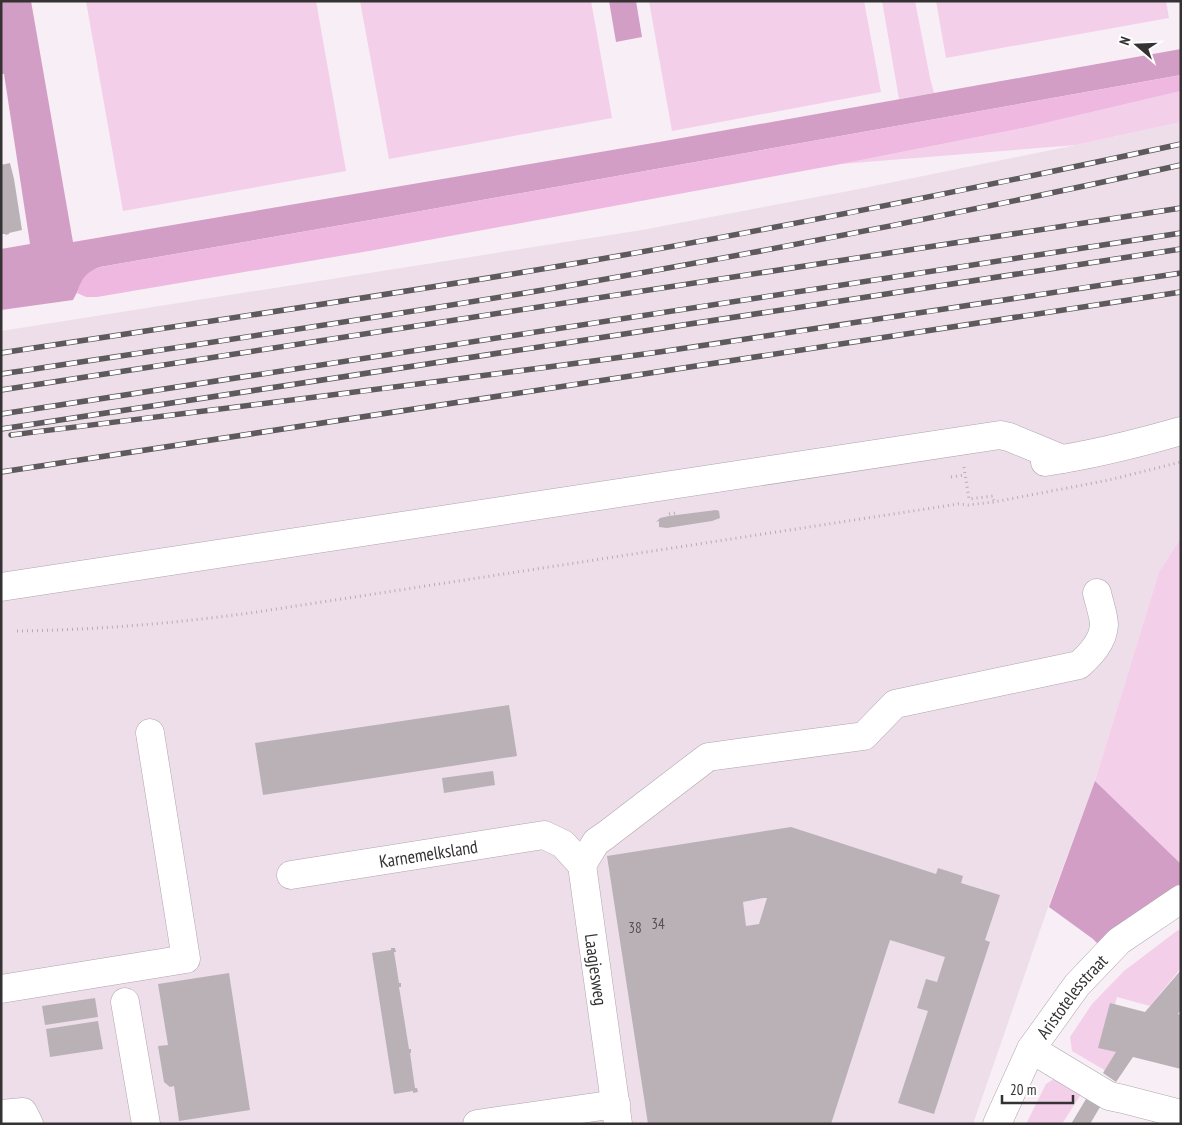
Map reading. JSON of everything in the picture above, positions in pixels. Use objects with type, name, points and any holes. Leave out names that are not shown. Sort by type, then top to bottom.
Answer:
[{"type":"street","points":[[1028,464],[1113,449],[1181,431]]},
{"type":"street","points":[[1,588],[1000,435],[1062,459]]},
{"type":"street","points":[[582,865],[596,842],[708,757],[864,736],[895,704],[1079,665],[1097,646],[1101,636],[1104,624],[1097,593]]},
{"type":"street","points":[[1,989],[186,959],[150,733]]},
{"type":"street","name":"Karnemelksland","points":[[291,875],[544,835],[563,844],[582,865]]},
{"type":"street","name":"Laagjesweg","points":[[478,1124],[617,1114],[582,865]]},
{"type":"street","name":"Aristotelesstraat","points":[[998,1124],[1031,1049],[1077,985],[1119,941],[1181,899]]},
{"type":"street","points":[[125,1002],[146,1124]]},
{"type":"street","points":[[1031,1049],[1109,1096],[1181,1114]]},
{"type":"street","points":[[1,1114],[23,1112],[28,1124]]},
{"type":"path","points":[[963,461],[969,499],[993,496],[994,502]]},
{"type":"path","points":[[17,631],[212,618],[958,504],[968,505],[994,502],[1109,480],[1181,462]]},
{"type":"path","points":[[951,477],[965,475]]},
{"type":"path","points":[[669,514],[676,513]]},
{"type":"shaded area","points":[[1,1],[31,1],[73,242],[659,142],[1181,49],[1181,75],[100,267],[89,273],[83,280],[73,300],[1,310],[1,249],[30,244],[4,74],[1,74]]},
{"type":"shaded area","points":[[86,1],[316,1],[346,171],[123,211]]},
{"type":"shaded area","points":[[360,1],[591,1],[612,118],[389,159]]},
{"type":"shaded area","points":[[609,1],[636,1],[642,37],[616,42]]},
{"type":"shaded area","points":[[649,1],[864,1],[881,92],[672,131]]},
{"type":"shaded area","points":[[882,1],[915,1],[934,93],[899,99]]},
{"type":"shaded area","points":[[936,1],[1166,1],[1169,18],[946,58]]},
{"type":"shaded area","points":[[1181,75],[1181,91],[1028,127],[841,164],[369,251],[97,297],[86,297],[77,293],[85,277],[91,271],[100,267]]},
{"type":"shaded area","points":[[1181,91],[1181,122],[1076,145],[841,164],[1028,127]]},
{"type":"shaded area","points":[[1181,122],[1181,538],[1159,572],[1095,781],[1046,913],[973,1124],[1,1124],[1,331],[642,230],[859,189]]},
{"type":"shaded area","points":[[1181,538],[1181,864],[1095,781],[1159,572]]},
{"type":"shaded area","points":[[1095,781],[1181,864],[1181,887],[1099,945],[1049,907]]},
{"type":"shaded area","points":[[1178,930],[1181,931],[1181,968],[1150,1006],[1117,997],[1104,1045],[1120,1050],[1106,1071],[1072,1051],[1070,1037],[1092,1004],[1124,971]]},
{"type":"shaded area","points":[[1055,1078],[1083,1091],[1062,1124],[1026,1124],[1046,1084]]},
{"type":"building","points":[[10,163],[22,230],[6,235],[1,234],[1,165]]},
{"type":"building","points":[[719,511],[720,518],[712,521],[667,528],[659,527],[659,521],[656,522],[660,518],[669,516]]},
{"type":"building","points":[[509,705],[517,756],[263,795],[255,743]]},
{"type":"building","points":[[493,771],[495,785],[444,793],[442,778]]},
{"type":"building","points":[[791,827],[936,874],[938,868],[963,876],[961,883],[1000,895],[985,940],[990,942],[934,1114],[898,1103],[928,1011],[917,1008],[926,979],[937,982],[945,957],[890,940],[831,1124],[648,1124],[607,856]],"holes":[[[767,898],[759,924],[746,926],[743,902]]]},
{"type":"building","points":[[391,948],[395,948],[396,952],[394,952],[399,983],[401,983],[401,987],[399,987],[409,1049],[411,1049],[415,1088],[417,1088],[418,1092],[413,1093],[413,1091],[394,1094],[372,953],[391,950]]},
{"type":"building","points":[[1181,970],[1181,1010],[1178,1014],[1181,1015],[1181,1069],[1133,1057],[1116,1082],[1103,1073],[1116,1052],[1098,1048],[1110,1003],[1145,1012]]},
{"type":"building","points":[[229,973],[250,1110],[179,1121],[174,1086],[170,1087],[164,1082],[158,1046],[168,1045],[158,984]]},
{"type":"building","points":[[95,998],[98,1017],[45,1025],[42,1006]]},
{"type":"building","points":[[98,1021],[103,1049],[50,1057],[46,1029]]},
{"type":"building","points":[[1086,1099],[1100,1107],[1090,1124],[1071,1124]]},
{"type":"railway","points":[[1,353],[425,288],[643,252],[874,208],[1181,144]]},
{"type":"railway","points":[[1,374],[417,311],[555,288],[947,215],[1181,165]]},
{"type":"railway","points":[[1,390],[1181,208]]},
{"type":"railway","points":[[1,414],[1181,233]]},
{"type":"railway","points":[[1,429],[1181,249]]},
{"type":"railway","points":[[11,435],[659,352],[1181,273]]},
{"type":"railway","points":[[1,472],[1181,292]]}]
